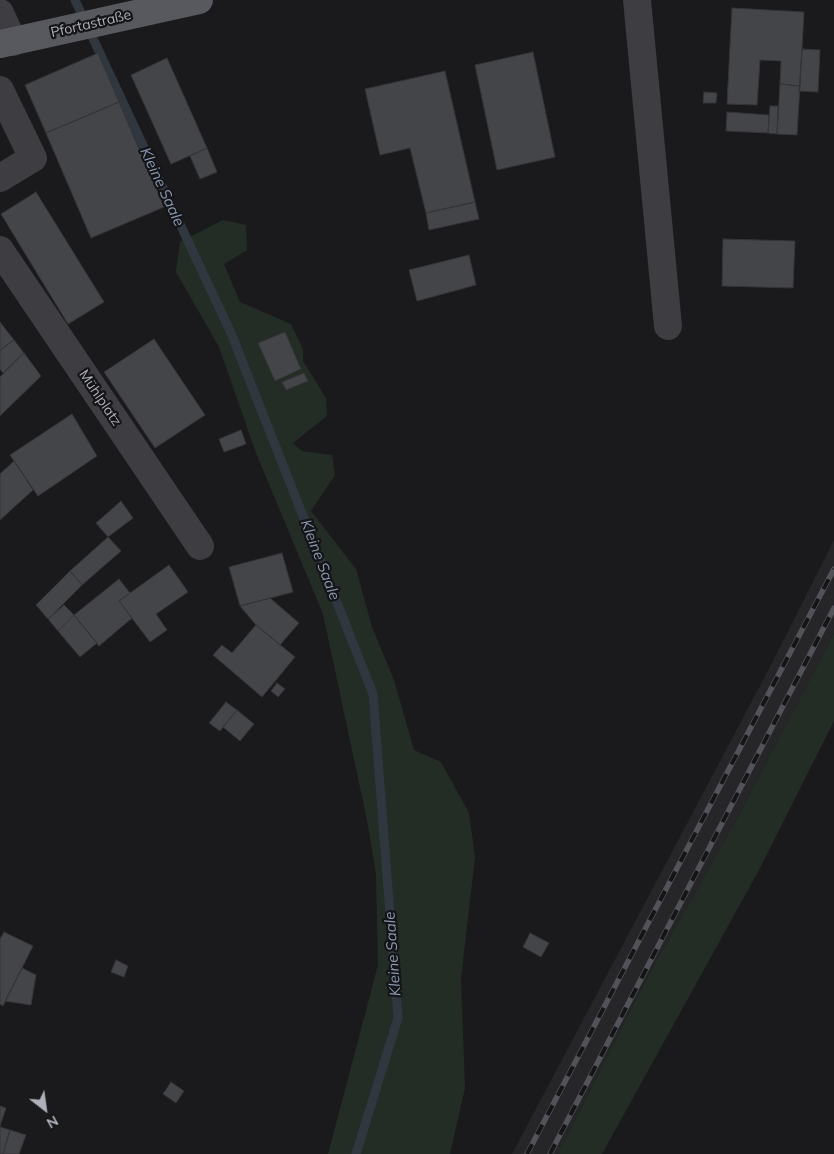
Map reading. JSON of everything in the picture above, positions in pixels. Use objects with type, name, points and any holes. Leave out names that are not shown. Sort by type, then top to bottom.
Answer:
[{"type":"main road","name":"Pfortastraße","points":[[7,43],[199,0]]},
{"type":"street","points":[[637,0],[668,326]]},
{"type":"street","points":[[0,13],[7,43]]},
{"type":"street","points":[[0,90],[33,158],[0,178]]},
{"type":"street","name":"Mühlplatz","points":[[0,250],[200,546]]},
{"type":"shaded area","points":[[223,220],[246,225],[247,250],[224,264],[240,302],[291,324],[303,349],[303,361],[326,398],[327,416],[293,443],[302,451],[332,455],[335,475],[311,511],[356,569],[372,627],[394,680],[414,750],[441,762],[469,813],[475,857],[461,979],[465,1088],[450,1154],[328,1154],[378,965],[376,874],[368,825],[323,614],[256,453],[219,347],[176,272],[180,242]]},
{"type":"shaded area","points":[[834,540],[834,633],[737,818],[648,976],[558,1154],[512,1154],[772,663]]},
{"type":"shaded area","points":[[834,633],[834,721],[759,870],[602,1154],[558,1154],[648,976],[737,818]]},
{"type":"building","points":[[732,8],[804,12],[800,86],[780,84],[781,61],[760,60],[757,105],[727,104]]},
{"type":"building","points":[[802,49],[820,50],[818,92],[799,91]]},
{"type":"building","points":[[533,52],[555,157],[497,170],[475,65]]},
{"type":"building","points":[[98,53],[119,102],[46,133],[25,85]]},
{"type":"building","points":[[167,58],[207,148],[171,164],[131,75]]},
{"type":"building","points":[[445,71],[475,202],[426,213],[410,148],[380,155],[365,89]]},
{"type":"building","points":[[780,84],[800,86],[797,135],[777,134]]},
{"type":"building","points":[[704,92],[717,93],[716,103],[703,103]]},
{"type":"building","points":[[119,102],[164,207],[91,238],[46,133]]},
{"type":"building","points":[[770,106],[778,106],[777,134],[768,133]]},
{"type":"building","points":[[727,112],[769,115],[768,133],[726,131]]},
{"type":"building","points":[[207,148],[217,172],[200,179],[190,156]]},
{"type":"building","points":[[36,192],[104,302],[68,324],[1,214]]},
{"type":"building","points":[[475,202],[479,219],[429,230],[426,213]]},
{"type":"building","points":[[723,239],[795,241],[793,288],[722,286]]},
{"type":"building","points":[[469,255],[476,285],[417,301],[409,270]]},
{"type":"building","points":[[0,322],[14,340],[0,350]]},
{"type":"building","points":[[285,332],[301,369],[275,381],[258,343]]},
{"type":"building","points":[[154,339],[205,415],[155,448],[104,372]]},
{"type":"building","points":[[14,340],[24,353],[3,373],[0,369],[0,350]]},
{"type":"building","points":[[24,353],[41,376],[0,416],[0,377]]},
{"type":"building","points":[[304,373],[308,381],[286,390],[282,382]]},
{"type":"building","points":[[72,414],[97,456],[38,496],[10,455]]},
{"type":"building","points":[[241,430],[246,444],[224,452],[219,439]]},
{"type":"building","points":[[14,461],[33,490],[0,520],[0,474]]},
{"type":"building","points":[[121,501],[133,518],[108,537],[96,523]]},
{"type":"building","points":[[108,537],[121,551],[82,585],[70,571]]},
{"type":"building","points":[[282,553],[293,592],[240,606],[229,567]]},
{"type":"building","points":[[169,565],[188,592],[156,614],[167,630],[150,642],[119,601]]},
{"type":"building","points":[[70,571],[82,585],[48,619],[36,605]]},
{"type":"building","points":[[119,579],[130,593],[119,601],[132,618],[99,646],[74,615]]},
{"type":"building","points":[[270,598],[299,623],[280,645],[256,625],[240,606]]},
{"type":"building","points":[[64,605],[74,615],[58,631],[48,619]]},
{"type":"building","points":[[74,615],[97,643],[80,657],[58,631]]},
{"type":"building","points":[[256,625],[295,657],[262,697],[213,655],[222,645],[232,653]]},
{"type":"building","points":[[277,683],[285,689],[278,697],[271,691]]},
{"type":"building","points":[[226,702],[237,710],[220,731],[209,723]]},
{"type":"building","points":[[237,710],[254,724],[240,741],[223,727]]},
{"type":"building","points":[[4,932],[33,946],[3,1006],[0,1004],[0,939]]},
{"type":"building","points":[[530,933],[549,943],[541,957],[523,947]]},
{"type":"building","points":[[116,960],[128,966],[124,977],[111,972]]},
{"type":"building","points":[[22,968],[36,975],[31,1005],[5,1001]]},
{"type":"building","points":[[171,1082],[184,1091],[176,1103],[163,1094]]},
{"type":"building","points":[[0,1106],[6,1108],[0,1126]]},
{"type":"building","points":[[0,1127],[10,1130],[3,1154],[0,1154]]},
{"type":"building","points":[[10,1130],[26,1135],[19,1154],[3,1154]]},
{"type":"waterway","name":"Kleine Saale","points":[[75,0],[231,333],[373,694],[398,1018],[356,1154]]},
{"type":"railway","points":[[527,1154],[834,569]]},
{"type":"railway","points":[[550,1154],[834,608]]}]
